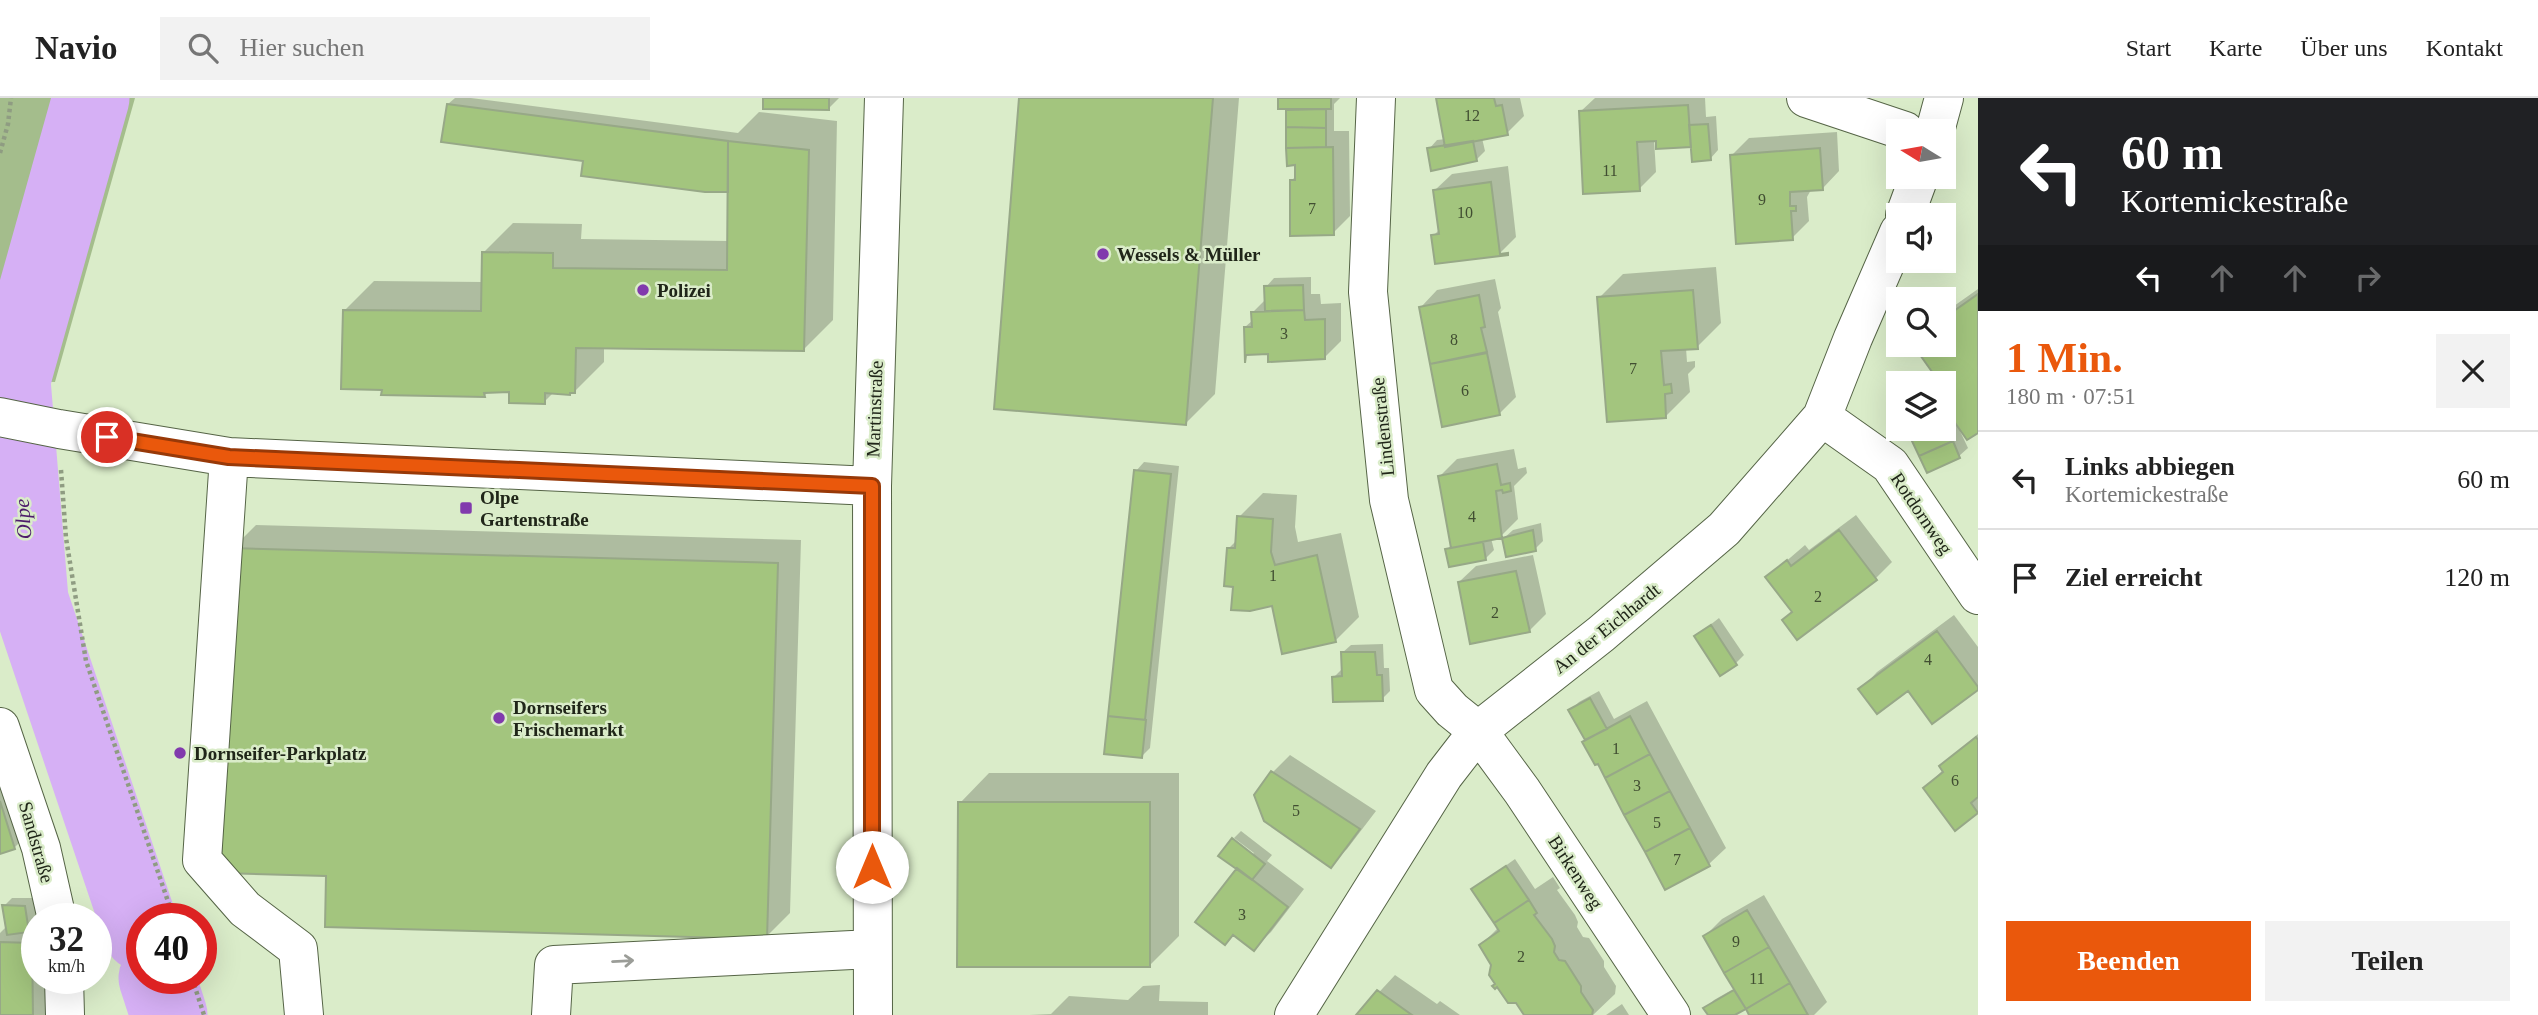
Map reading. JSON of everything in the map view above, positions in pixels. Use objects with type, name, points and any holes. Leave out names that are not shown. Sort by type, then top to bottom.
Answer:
[{"type":"street","name":"Martinstraße","points":[[873,1015],[872,486],[884,98]]},
{"type":"street","name":"Lindenstraße","points":[[1376,98],[1368,292],[1389,500],[1434,690],[1451,710],[1478,732]]},
{"type":"street","points":[[1806,98],[1886,125]]},
{"type":"street","points":[[1938,119],[1944,98]]},
{"type":"street","name":"An der Eichhardt","points":[[1294,1015],[1444,775],[1478,732],[1601,634],[1724,529],[1822,417],[1886,262]]},
{"type":"street","points":[[0,416],[59,429],[229,457],[872,486]]},
{"type":"street","name":"Rotdornweg","points":[[1822,417],[1890,465],[1978,595]]},
{"type":"street","points":[[229,457],[202,860],[245,909],[298,949],[304,1015]]},
{"type":"street","name":"Sandstraße","points":[[0,727],[41,848],[53,903]]},
{"type":"street","name":"Birkenweg","points":[[1478,732],[1522,791],[1671,1015]]},
{"type":"street","points":[[551,1015],[554,965],[872,949]]},
{"type":"street","points":[[64,994],[65,1015]]},
{"type":"path","points":[[0,153],[8,124],[10,98]]},
{"type":"path","points":[[59,429],[66,538],[86,661],[169,903]]},
{"type":"path","points":[[197,994],[204,1015]]},
{"type":"green space","points":[[0,98],[135,98],[55,382],[18,381],[0,375]]},
{"type":"building","points":[[763,98],[829,98],[829,110],[763,109]]},
{"type":"building","name":"Wessels & Müller","points":[[1019,98],[1213,98],[1186,425],[994,409]]},
{"type":"building","points":[[1278,98],[1331,98],[1331,109],[1278,109]]},
{"type":"building","points":[[1436,98],[1494,98],[1496,106],[1502,105],[1508,135],[1445,147]]},
{"type":"building","points":[[447,104],[728,141],[728,192],[705,192],[581,176],[583,161],[441,142]]},
{"type":"building","points":[[1688,105],[1691,147],[1656,149],[1656,141],[1637,142],[1640,191],[1583,194],[1579,111]]},
{"type":"building","points":[[1326,109],[1326,128],[1286,127],[1286,110]]},
{"type":"building","points":[[1708,124],[1711,160],[1692,162],[1689,125]]},
{"type":"building","points":[[1286,127],[1326,128],[1326,147],[1286,148]]},
{"type":"building","name":"Polizei","points":[[728,141],[809,150],[804,351],[576,348],[575,393],[545,393],[545,404],[509,403],[509,392],[484,393],[485,397],[381,395],[382,390],[341,389],[343,310],[481,311],[482,252],[553,253],[553,268],[727,270]]},
{"type":"building","points":[[1473,141],[1477,161],[1431,171],[1427,148]]},
{"type":"building","points":[[1333,147],[1334,235],[1290,236],[1290,180],[1295,180],[1295,165],[1287,166],[1286,148]]},
{"type":"building","points":[[1820,148],[1823,190],[1790,192],[1790,206],[1796,206],[1796,211],[1791,211],[1793,240],[1736,244],[1730,155]]},
{"type":"building","points":[[1491,182],[1500,254],[1508,255],[1435,264],[1431,235],[1439,234],[1433,190]]},
{"type":"building","points":[[1303,285],[1304,310],[1265,311],[1264,286]]},
{"type":"building","points":[[1693,290],[1698,349],[1661,351],[1664,385],[1671,384],[1672,393],[1665,394],[1666,418],[1607,422],[1597,297]]},
{"type":"building","points":[[1978,294],[1978,433],[1967,440],[1956,424],[1956,371],[1931,371],[1922,357],[1956,357],[1956,310]]},
{"type":"building","points":[[1479,295],[1485,327],[1481,328],[1487,352],[1430,364],[1419,307]]},
{"type":"building","points":[[1304,310],[1305,320],[1325,319],[1325,359],[1268,362],[1268,354],[1246,355],[1245,363],[1244,327],[1252,327],[1251,312]]},
{"type":"building","points":[[1487,353],[1500,415],[1442,427],[1430,364]]},
{"type":"building","points":[[1912,441],[1953,441],[1919,456]]},
{"type":"building","points":[[1953,441],[1960,458],[1927,473],[1919,456]]},
{"type":"building","points":[[1497,464],[1501,485],[1510,483],[1511,491],[1496,491],[1502,538],[1451,548],[1438,476]]},
{"type":"building","points":[[1134,470],[1171,474],[1145,720],[1108,716]]},
{"type":"building","points":[[1237,516],[1273,519],[1271,552],[1275,565],[1317,555],[1336,642],[1282,654],[1272,606],[1250,611],[1231,610],[1233,587],[1224,586],[1227,548],[1235,548]]},
{"type":"building","points":[[1533,530],[1536,551],[1506,557],[1502,538]]},
{"type":"building","points":[[1839,530],[1877,580],[1797,640],[1782,620],[1792,612],[1765,577],[1787,560],[1791,566]]},
{"type":"building","points":[[1483,542],[1486,560],[1449,567],[1445,549]]},
{"type":"building","name":"Dornseifers Frischemarkt","points":[[230,548],[778,563],[767,939],[325,927],[326,876],[221,873]]},
{"type":"building","points":[[1516,571],[1530,632],[1470,644],[1458,582]]},
{"type":"building","points":[[1711,625],[1737,665],[1720,676],[1694,636]]},
{"type":"building","points":[[1937,631],[1978,690],[1932,724],[1908,691],[1877,714],[1858,689]]},
{"type":"building","points":[[1341,652],[1375,652],[1377,675],[1382,675],[1383,701],[1333,702],[1332,677],[1342,676]]},
{"type":"building","points":[[1590,698],[1607,729],[1585,740],[1568,710]]},
{"type":"building","points":[[1108,716],[1146,720],[1142,758],[1104,754]]},
{"type":"building","points":[[1630,716],[1650,754],[1605,778],[1582,742]]},
{"type":"building","points":[[1976,737],[1978,797],[1971,803],[1978,813],[1955,831],[1923,788],[1943,772],[1939,766]]},
{"type":"building","points":[[1650,754],[1670,791],[1624,815],[1605,778]]},
{"type":"building","points":[[1271,771],[1360,829],[1331,868],[1264,821],[1254,795]]},
{"type":"building","points":[[1670,791],[1690,828],[1645,852],[1624,815]]},
{"type":"building","points":[[0,801],[15,849],[0,854]]},
{"type":"building","points":[[958,802],[1150,802],[1150,967],[957,967]]},
{"type":"building","points":[[1690,828],[1710,866],[1665,890],[1645,852]]},
{"type":"building","points":[[1232,838],[1265,864],[1252,880],[1218,856]]},
{"type":"building","points":[[1506,866],[1529,900],[1494,923],[1471,889]]},
{"type":"building","points":[[1237,868],[1288,907],[1254,951],[1233,935],[1225,945],[1195,922]]},
{"type":"building","points":[[1529,900],[1537,913],[1534,915],[1552,939],[1554,952],[1559,960],[1565,961],[1581,986],[1581,992],[1593,1010],[1592,1015],[1524,1015],[1516,1003],[1508,1003],[1497,987],[1495,989],[1492,986],[1495,984],[1489,975],[1491,965],[1479,945],[1499,931],[1494,923]]},
{"type":"building","points":[[2,905],[21,906],[21,933],[7,935]]},
{"type":"building","points":[[1747,910],[1769,947],[1724,973],[1703,936]]},
{"type":"building","points":[[0,942],[21,943],[21,994],[33,994],[33,1015],[0,1015]]},
{"type":"building","points":[[1769,947],[1790,983],[1746,1009],[1724,973]]},
{"type":"building","points":[[1790,983],[1808,1015],[1749,1015],[1746,1009]]},
{"type":"building","points":[[1377,990],[1412,1015],[1356,1015]]},
{"type":"building","points":[[1734,990],[1746,1009],[1735,1015],[1708,1015],[1703,1008]]},
{"type":"waterway","name":"Olpe","points":[[91,98],[12,380],[30,600],[132,903]]},
{"type":"waterway","name":"Olpe","points":[[162,994],[169,1015]]},
{"type":"place","name":"Wessels & Müller","points":[[1103,254]]},
{"type":"place","name":"Polizei","points":[[643,290]]},
{"type":"place","name":"Olpe Gartenstraße","points":[[466,508]]},
{"type":"place","name":"Dornseifers Frischemarkt","points":[[499,718]]},
{"type":"place","name":"Dornseifer-Parkplatz","points":[[180,753]]},
{"type":"route","points":[[107,437],[229,457],[872,486],[872,867]]}]
